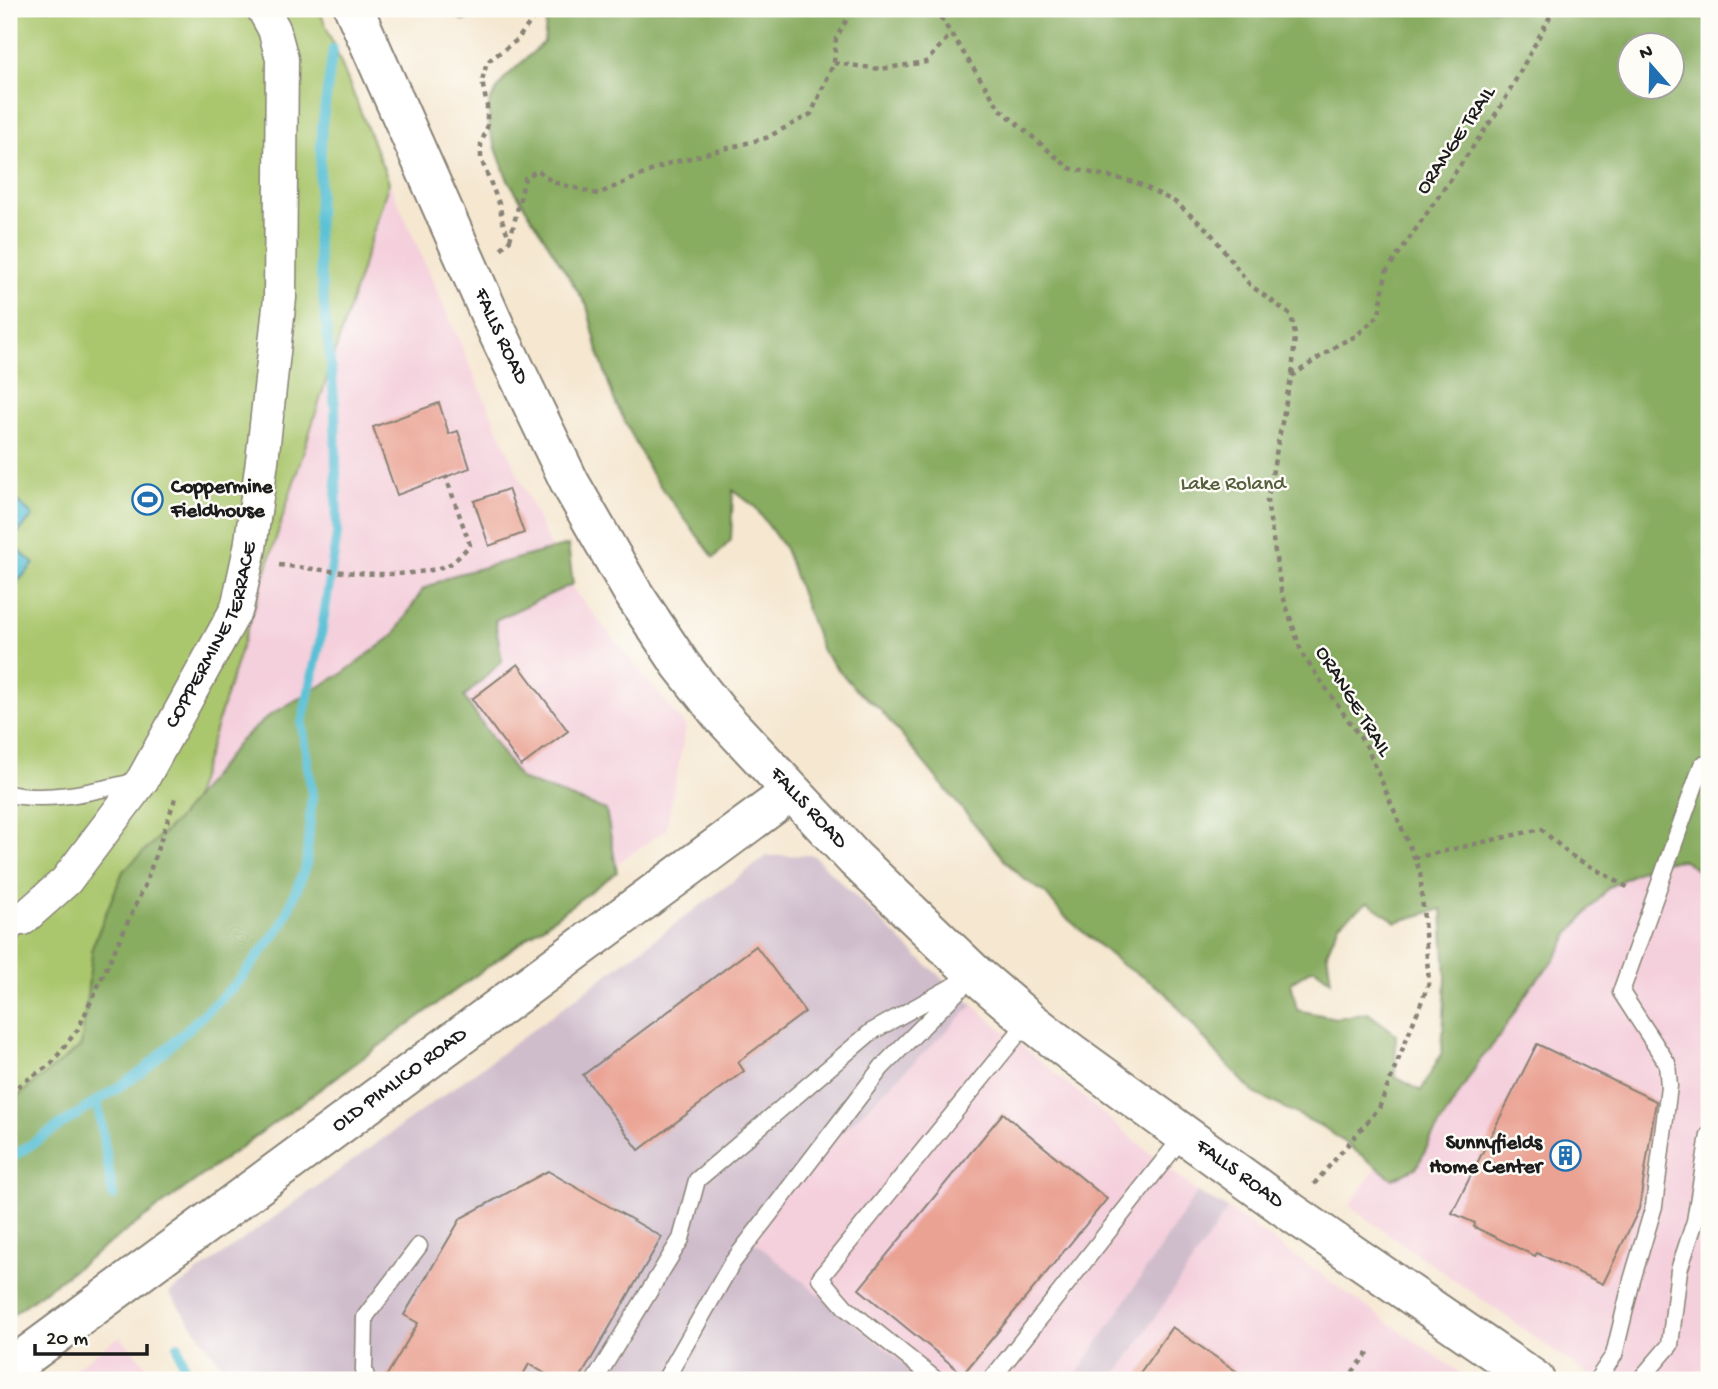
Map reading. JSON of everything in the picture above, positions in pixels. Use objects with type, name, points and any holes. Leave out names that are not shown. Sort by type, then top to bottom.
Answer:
[{"type":"main road","name":"FALLS ROAD","points":[[354,9],[522,386],[598,534],[681,665],[719,713],[855,859],[975,974],[1029,1020],[1184,1135],[1520,1376]]},
{"type":"main road","name":"OLD PIMLICO ROAD","points":[[9,1369],[791,792]]},
{"type":"street","name":"COPPERMINE TERRACE","points":[[14,926],[66,881],[143,779],[237,608],[250,548],[280,298],[282,59],[274,29],[263,9]]},
{"type":"lane","points":[[1597,1380],[1614,1355],[1654,1206],[1669,1086],[1667,1063],[1621,992],[1702,765]]},
{"type":"lane","points":[[9,794],[20,797],[67,796],[143,779]]},
{"type":"lane","points":[[594,1380],[681,1239],[697,1180],[871,1032],[975,974]]},
{"type":"lane","points":[[666,1380],[732,1263],[882,1067],[975,974]]},
{"type":"lane","points":[[936,1380],[846,1308],[820,1278],[1029,1020]]},
{"type":"lane","points":[[991,1380],[1184,1135]]},
{"type":"lane","points":[[1640,1380],[1670,1345],[1679,1270],[1702,1224],[1709,1135]]},
{"type":"lane","points":[[367,1380],[364,1370],[365,1317],[419,1246]]},
{"type":"path","points":[[510,240],[481,159],[488,106],[482,81],[487,62],[517,40],[541,9]]},
{"type":"path","points":[[468,262],[505,247],[510,240],[525,178],[538,170],[552,182],[598,194],[667,164],[766,138],[810,114],[834,63],[836,38],[853,9]]},
{"type":"path","points":[[935,9],[1000,109],[1069,168],[1135,182],[1175,202],[1209,231],[1251,285],[1291,315],[1295,335],[1292,376]]},
{"type":"path","name":"ORANGE TRAIL","points":[[1291,1212],[1379,1108],[1429,983],[1420,871],[1367,747],[1303,654],[1281,590],[1267,501],[1292,376],[1339,344],[1356,336],[1379,315],[1386,272],[1503,105],[1554,9]]},
{"type":"path","points":[[834,63],[880,69],[926,62],[951,34]]},
{"type":"path","points":[[313,569],[396,573],[420,571],[451,563],[470,545],[446,477]]},
{"type":"path","points":[[9,1092],[51,1064],[78,1029],[145,885],[180,784]]},
{"type":"path","points":[[1414,858],[1541,829],[1570,855],[1654,900]]},
{"type":"path","points":[[1346,1380],[1370,1352]]},
{"type":"shaded area","points":[[389,182],[564,578],[686,727],[666,829],[359,1048],[187,819]]},
{"type":"shaded area","points":[[1709,702],[1709,1380],[1596,1380],[1349,1206]]},
{"type":"shaded area","points":[[813,855],[919,958],[973,1005],[741,1231],[924,1380],[232,1380],[169,1293],[492,1060],[767,856]]},
{"type":"shaded area","points":[[973,1005],[1197,1192],[1073,1380],[924,1380],[741,1231]]},
{"type":"shaded area","points":[[1197,1192],[1228,1209],[1113,1380],[1073,1380]]},
{"type":"shaded area","points":[[1228,1209],[1470,1380],[1113,1380]]},
{"type":"shaded area","points":[[120,1336],[159,1380],[59,1380]]},
{"type":"green space","name":"Coppermine Fieldhouse","points":[[9,9],[319,9],[389,182],[187,819],[80,1064],[9,1113]]},
{"type":"green space","points":[[444,9],[483,9],[464,21]]},
{"type":"green space","name":"Lake Roland","points":[[538,9],[1709,9],[1709,879],[1684,860],[1657,862],[1609,887],[1569,934],[1554,961],[1532,985],[1497,1040],[1480,1060],[1431,1139],[1417,1167],[1393,1179],[1325,1128],[1254,1093],[1167,994],[1122,965],[1062,914],[1046,894],[1024,879],[1005,861],[878,707],[857,691],[822,651],[785,549],[755,507],[733,490],[731,540],[714,558],[652,475],[615,402],[599,355],[587,306],[507,178],[489,129],[489,103],[504,79],[544,42],[547,16]],"holes":[[[1368,902],[1396,922],[1442,909],[1446,978],[1442,1052],[1421,1091],[1395,1077],[1396,1034],[1368,1013],[1336,1018],[1297,1010],[1291,982],[1314,968],[1331,981],[1327,952],[1339,924]]]},
{"type":"green space","points":[[568,545],[573,584],[495,620],[502,661],[464,697],[520,779],[606,810],[617,872],[9,1317],[9,1103],[81,1046],[93,945],[123,871],[177,820],[240,741],[270,715],[343,673],[394,635],[423,589],[451,576]]},
{"type":"water","points":[[9,493],[33,516],[10,542],[34,564],[9,591]]},
{"type":"building","points":[[439,403],[449,434],[458,431],[470,468],[397,495],[373,427]]},
{"type":"building","points":[[508,489],[524,533],[489,546],[474,501]]},
{"type":"building","points":[[518,664],[568,731],[521,766],[472,699]]},
{"type":"building","points":[[756,946],[805,1012],[738,1062],[744,1071],[639,1150],[583,1075]]},
{"type":"building","name":"Sunnyfields Home Center","points":[[1537,1044],[1656,1101],[1639,1209],[1603,1284],[1537,1253],[1535,1256],[1474,1227],[1475,1223],[1452,1213]]},
{"type":"building","points":[[1003,1113],[1107,1199],[963,1374],[859,1289]]},
{"type":"building","points":[[548,1171],[662,1237],[579,1380],[556,1380],[529,1364],[520,1380],[384,1380],[418,1323],[404,1315],[461,1218]]},
{"type":"building","points":[[1172,1327],[1249,1380],[1135,1380]]},
{"type":"waterway","points":[[9,1159],[143,1071],[239,981],[282,925],[306,866],[312,795],[302,723],[320,641],[337,534],[335,406],[317,239],[322,126],[333,49]]},
{"type":"waterway","points":[[97,1100],[113,1196]]},
{"type":"waterway","points":[[178,1346],[188,1380]]},
{"type":"place","name":"Coppermine Fieldhouse","points":[[148,500]]},
{"type":"place","name":"Sunnyfields Home Center","points":[[1565,1156]]}]
